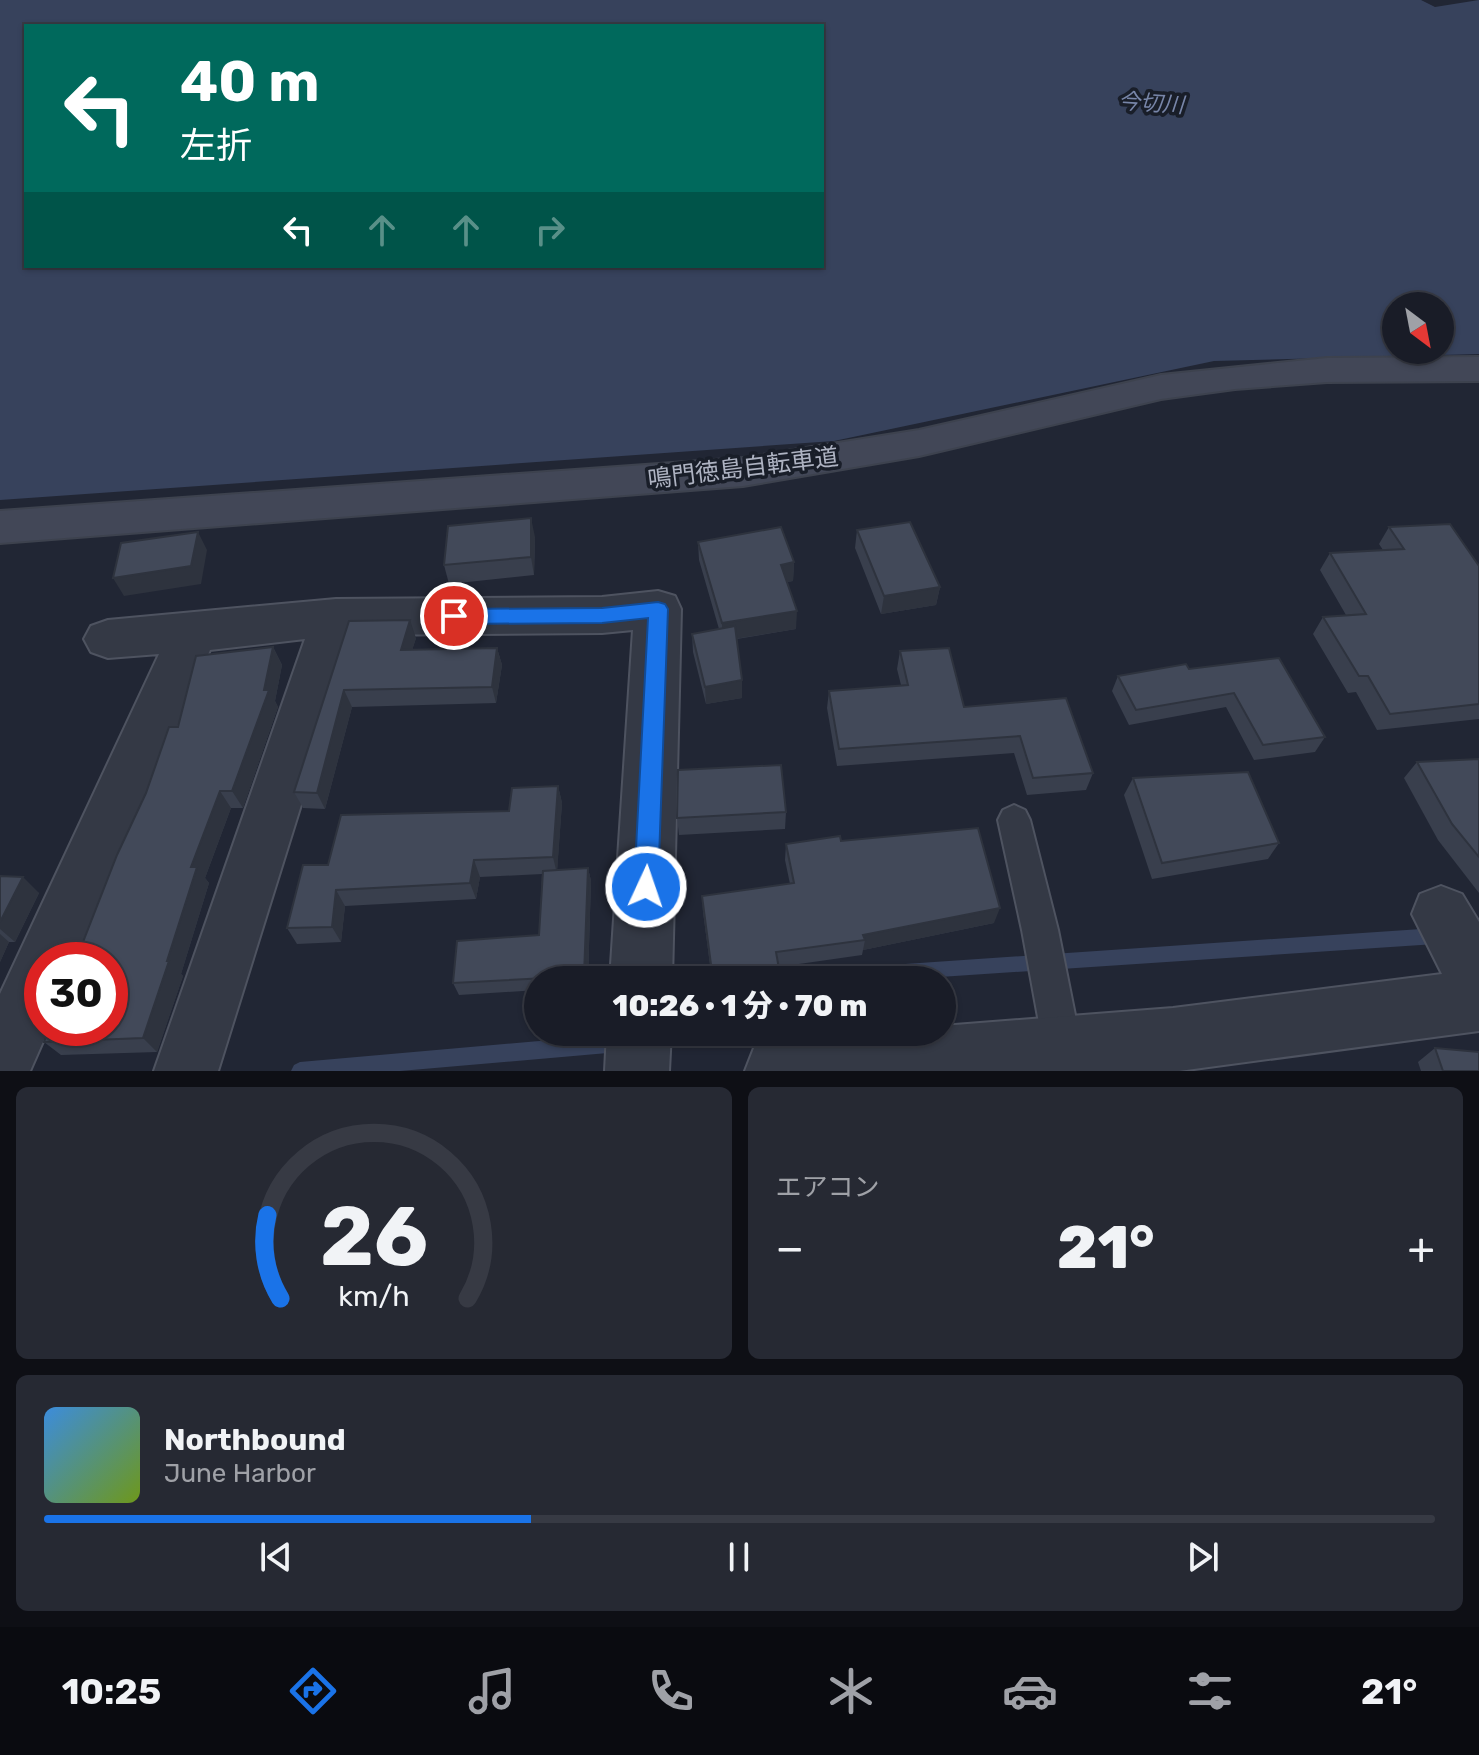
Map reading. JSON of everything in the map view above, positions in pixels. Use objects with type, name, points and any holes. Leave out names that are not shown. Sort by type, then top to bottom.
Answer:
[{"type":"main road","name":"鳴門徳島自転車道","points":[[0,527],[743,472],[919,443],[1161,387],[1235,377],[1327,370],[1479,369]]},
{"type":"street","points":[[108,639],[336,617],[602,615],[658,609],[642,966]]},
{"type":"street","points":[[187,1067],[336,617]]},
{"type":"street","points":[[55,942],[193,633]]},
{"type":"street","points":[[1441,914],[1479,979]]},
{"type":"street","points":[[777,1071],[1173,1040],[1479,1000]]},
{"type":"street","points":[[0,1066],[24,1012]]},
{"type":"street","points":[[637,1071],[638,1046]]},
{"type":"lane","points":[[1014,820],[1040,930],[1063,1050]]},
{"type":"water","name":"今切川","points":[[0,0],[1421,0],[1435,7],[1479,0],[1479,354],[1454,355],[1454,292],[1382,292],[1382,357],[1214,361],[834,441],[0,500]]},
{"type":"building","points":[[531,518],[531,557],[444,565],[448,526]]},
{"type":"building","points":[[910,522],[940,587],[884,596],[857,530]]},
{"type":"building","points":[[1450,524],[1479,566],[1479,704],[1390,714],[1368,676],[1359,676],[1323,617],[1366,614],[1330,553],[1404,549],[1389,527]]},
{"type":"building","points":[[781,527],[794,562],[781,565],[797,611],[722,623],[698,542]]},
{"type":"building","points":[[198,532],[191,566],[113,578],[121,543]]},
{"type":"building","points":[[410,620],[401,650],[497,648],[492,687],[344,690],[317,793],[294,792],[349,621]]},
{"type":"building","points":[[735,626],[742,680],[705,687],[692,634]]},
{"type":"building","points":[[273,647],[264,690],[269,690],[232,791],[220,791],[191,867],[197,867],[143,1038],[128,1039],[128,942],[83,942],[117,855],[146,793],[169,727],[178,727],[196,656]]},
{"type":"building","points":[[949,648],[964,707],[1066,698],[1093,773],[1033,778],[1020,736],[839,749],[829,691],[908,685],[900,651]]},
{"type":"building","points":[[1279,658],[1325,737],[1263,745],[1234,693],[1136,710],[1118,676],[1186,664],[1189,669]]},
{"type":"building","points":[[1479,759],[1479,857],[1452,824],[1417,762]]},
{"type":"building","points":[[781,765],[786,812],[677,818],[678,770]]},
{"type":"building","points":[[1248,772],[1279,843],[1162,863],[1133,778]]},
{"type":"building","points":[[558,786],[553,857],[474,860],[470,883],[336,890],[332,927],[287,928],[303,865],[328,865],[341,815],[509,811],[512,788]]},
{"type":"building","points":[[978,828],[1000,908],[863,935],[865,940],[776,952],[778,966],[711,966],[702,896],[794,883],[786,844],[840,836],[841,841]]},
{"type":"building","points":[[588,868],[584,966],[524,966],[524,979],[453,983],[457,941],[539,935],[543,871]]},
{"type":"building","points":[[0,876],[23,877],[0,922]]},
{"type":"building","points":[[1435,1048],[1479,1052],[1479,1071],[1443,1071]]},
{"type":"waterway","points":[[956,969],[1436,936]]},
{"type":"waterway","points":[[300,1071],[585,1046]]},
{"type":"route","points":[[454,616],[602,615],[658,609],[646,887]]}]
